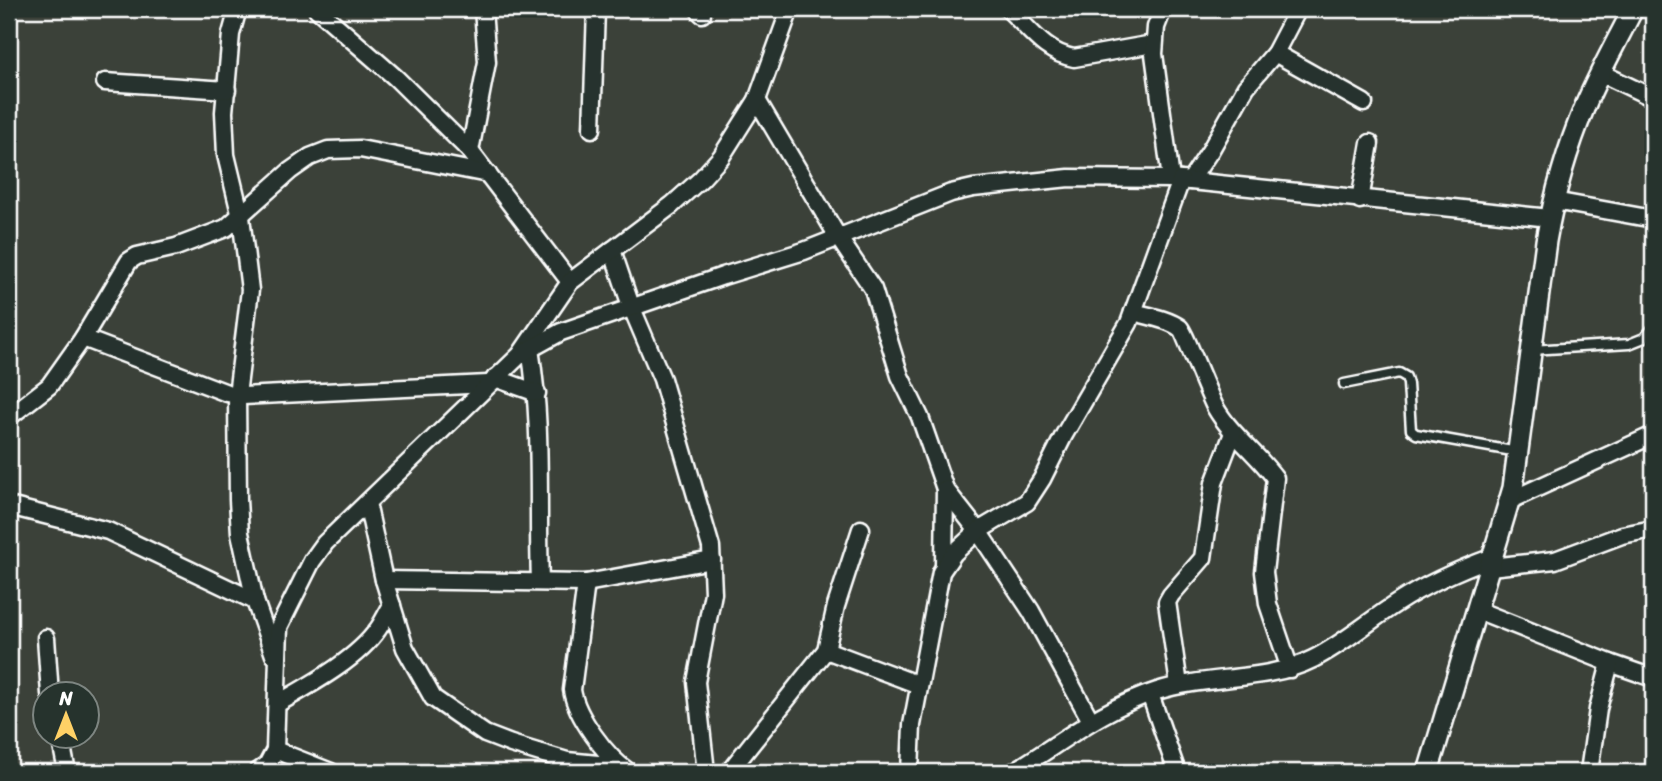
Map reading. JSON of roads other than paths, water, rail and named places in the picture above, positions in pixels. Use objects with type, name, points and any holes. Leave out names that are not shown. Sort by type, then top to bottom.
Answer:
[{"type":"street","points":[[238,9],[233,21],[226,90],[226,155],[241,217],[250,290],[237,395],[240,533],[255,601],[277,663]]},
{"type":"street","points":[[317,9],[396,78],[470,151],[570,282]]},
{"type":"street","points":[[470,151],[487,62],[483,9]]},
{"type":"street","points":[[592,129],[597,9]]},
{"type":"street","points":[[540,581],[540,445],[537,393],[525,352],[570,282],[673,205],[721,157],[757,100],[790,9]]},
{"type":"street","points":[[1008,9],[1029,32],[1061,56],[1074,58],[1153,44]]},
{"type":"street","points":[[1163,9],[1153,44],[1155,75],[1181,180]]},
{"type":"street","points":[[944,566],[978,531],[1027,502],[1117,346],[1133,312],[1181,180],[1210,151],[1246,87],[1275,53],[1298,9]]},
{"type":"street","points":[[1428,772],[1509,501],[1552,210],[1572,141],[1633,9]]},
{"type":"street","points":[[1275,53],[1364,103]]},
{"type":"street","points":[[1601,74],[1653,98]]},
{"type":"street","points":[[105,82],[226,90]]},
{"type":"street","points":[[757,100],[838,237],[873,289],[900,376],[920,417],[945,489],[978,531],[1031,611],[1091,722]]},
{"type":"street","points":[[1360,200],[1370,143]]},
{"type":"street","points":[[9,417],[50,386],[83,338],[124,267],[133,258],[226,228],[290,171],[310,157],[328,150],[360,149],[488,174]]},
{"type":"street","points":[[257,772],[267,765],[275,750],[279,627],[312,561],[325,543],[492,381],[525,352],[561,332],[631,306],[804,251],[929,201],[973,188],[1069,177],[1181,180],[1360,200],[1552,210],[1653,219]]},
{"type":"street","points":[[612,250],[631,306],[662,379],[711,547],[713,593],[696,682],[706,772]]},
{"type":"street","points":[[1133,312],[1165,321],[1184,332],[1186,344],[1215,407],[1233,433],[1275,478],[1264,572],[1268,604],[1290,668]]},
{"type":"street","points":[[83,338],[237,395],[258,397],[492,381],[537,393]]},
{"type":"street","points":[[1179,685],[1167,602],[1203,558],[1214,483],[1233,433]]},
{"type":"street","points":[[1509,501],[1653,435]]},
{"type":"street","points":[[910,772],[912,725],[937,587],[944,566],[945,489]]},
{"type":"street","points":[[367,503],[384,580],[405,648],[433,698],[485,734],[511,744],[567,761],[624,769]]},
{"type":"street","points":[[9,506],[108,531],[255,601]]},
{"type":"street","points":[[729,772],[826,650],[835,606],[861,529]]},
{"type":"street","points":[[1013,772],[1091,722],[1150,694],[1179,685],[1290,668],[1314,659],[1417,590],[1455,571],[1492,562],[1555,560],[1622,535],[1653,529]]},
{"type":"street","points":[[384,580],[586,583],[712,559]]},
{"type":"street","points":[[586,583],[572,690],[577,710],[624,769]]},
{"type":"street","points":[[277,704],[346,661],[377,631],[392,605]]},
{"type":"street","points":[[1477,610],[1653,678]]},
{"type":"street","points":[[46,638],[49,680]]},
{"type":"street","points":[[826,650],[919,685]]},
{"type":"street","points":[[1588,772],[1598,709],[1610,663]]},
{"type":"street","points":[[1150,694],[1177,772]]},
{"type":"street","points":[[63,750],[67,772]]},
{"type":"street","points":[[275,750],[331,772]]},
{"type":"lane","points":[[1531,350],[1629,344],[1644,338],[1653,328]]},
{"type":"lane","points":[[1344,384],[1399,373],[1406,377],[1408,384],[1411,430],[1416,434],[1518,452]]}]
